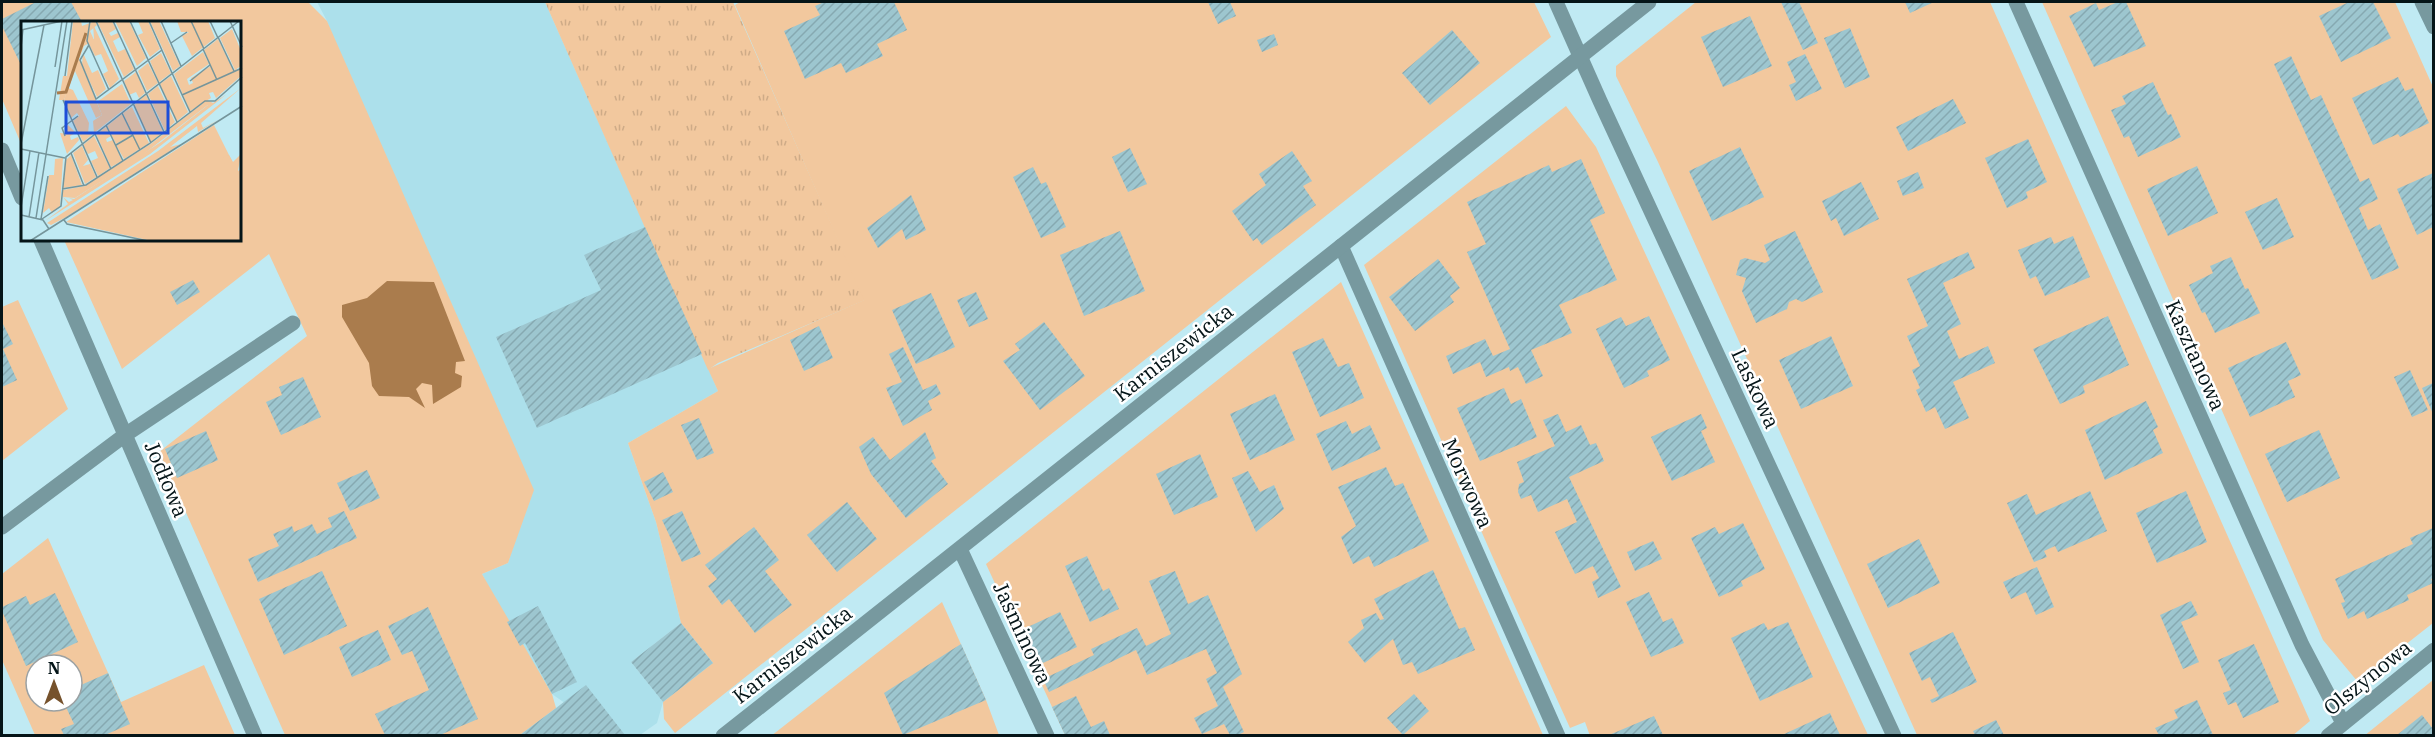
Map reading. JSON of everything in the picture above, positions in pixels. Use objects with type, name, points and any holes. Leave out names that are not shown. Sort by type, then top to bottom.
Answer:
[{"type":"street","name":"Laskowa","points":[[1556,2],[1894,735]]},
{"type":"street","name":"Karniszewicka","points":[[723,735],[1649,2]]},
{"type":"street","name":"Kasztanowa","points":[[2016,2],[2302,645],[2343,723]]},
{"type":"street","points":[[2422,2],[2433,27]]},
{"type":"street","points":[[2,150],[21,196]]},
{"type":"street","name":"Jodłowa","points":[[42,242],[255,735]]},
{"type":"street","name":"Morwowa","points":[[1341,246],[1558,735]]},
{"type":"street","points":[[2,527],[125,435],[293,323]]},
{"type":"street","name":"Jaśminowa","points":[[960,549],[1047,735]]},
{"type":"street","name":"Olszynowa","points":[[2328,735],[2433,650]]},
{"type":"shaded area","points":[[317,2],[545,2],[702,354],[718,391],[628,443],[656,522],[681,623],[631,662],[663,702],[657,723],[640,735],[610,735],[552,694],[507,622],[482,574],[508,563],[518,531],[327,21]]},
{"type":"shaded area","points":[[387,281],[434,282],[465,361],[456,362],[455,373],[462,376],[461,387],[433,404],[432,385],[422,383],[416,389],[425,408],[409,397],[379,396],[372,386],[369,363],[342,317],[342,305],[367,298]]},
{"type":"green space","points":[[2,2],[308,2],[327,21],[534,490],[508,563],[482,574],[552,694],[556,708],[520,735],[285,735],[159,452],[307,336],[269,254],[122,369],[65,242],[242,242],[242,21],[21,21],[21,144],[2,99]]},
{"type":"green space","points":[[545,2],[733,2],[865,300],[718,363],[708,370]]},
{"type":"green space","points":[[740,2],[1534,2],[1551,37],[675,733],[664,719],[663,702],[713,663],[681,623],[656,522],[628,443],[718,391],[708,369],[864,300],[735,5]]},
{"type":"green space","points":[[1696,2],[1990,2],[2310,721],[2292,736],[1917,735],[1658,162],[1616,76],[1616,66]]},
{"type":"green space","points":[[2042,2],[2395,2],[2433,87],[2433,623],[2358,682],[2323,640]]},
{"type":"green space","points":[[1566,106],[1596,147],[1868,735],[1590,736],[1585,722],[1570,728],[1364,265]]},
{"type":"green space","points":[[1341,282],[1543,735],[1065,735],[986,564]]},
{"type":"green space","points":[[18,300],[68,409],[2,461],[2,307]]},
{"type":"green space","points":[[48,538],[121,702],[204,665],[235,735],[35,735],[25,713],[84,713],[84,653],[24,653],[24,710],[2,660],[2,574]]},
{"type":"green space","points":[[942,602],[986,700],[999,735],[771,736]]},
{"type":"green space","points":[[2433,680],[2433,735],[2364,736]]},
{"type":"building","points":[[36,2],[71,2],[81,21],[21,21],[21,65],[2,26],[2,19]]},
{"type":"building","points":[[824,2],[894,2],[907,30],[877,44],[883,56],[846,73],[841,63],[805,79],[784,31],[820,15],[815,6]]},
{"type":"building","points":[[1208,2],[1230,2],[1236,16],[1218,24]]},
{"type":"building","points":[[1781,2],[1799,2],[1818,43],[1803,50]]},
{"type":"building","points":[[1905,2],[1934,2],[1910,13]]},
{"type":"building","points":[[2118,2],[2126,2],[2146,46],[2094,67],[2069,16],[2096,3],[2099,10]]},
{"type":"building","points":[[2349,2],[2373,2],[2391,38],[2341,62],[2319,16]]},
{"type":"building","points":[[1750,16],[1772,66],[1723,87],[1701,37]]},
{"type":"building","points":[[1850,28],[1870,77],[1845,88],[1824,38]]},
{"type":"building","points":[[1452,30],[1480,63],[1430,105],[1402,73]]},
{"type":"building","points":[[1274,34],[1278,45],[1262,52],[1257,40]]},
{"type":"building","points":[[1805,54],[1822,89],[1796,101],[1789,85],[1796,82],[1787,62]]},
{"type":"building","points":[[2291,56],[2311,100],[2321,95],[2360,182],[2369,178],[2378,199],[2359,208],[2368,230],[2380,224],[2399,268],[2372,280],[2274,64]]},
{"type":"building","points":[[2398,77],[2405,91],[2413,88],[2429,123],[2400,137],[2398,134],[2373,145],[2352,98]]},
{"type":"building","points":[[2153,82],[2181,137],[2138,157],[2129,136],[2124,138],[2111,110],[2126,104],[2122,96]]},
{"type":"building","points":[[1953,99],[1966,123],[1908,151],[1896,127]]},
{"type":"building","points":[[2028,139],[2047,182],[2026,192],[2028,198],[2007,208],[1985,158]]},
{"type":"building","points":[[1740,147],[1764,197],[1712,221],[1689,171]]},
{"type":"building","points":[[1130,148],[1147,184],[1128,192],[1112,157]]},
{"type":"building","points":[[1292,151],[1312,181],[1303,186],[1316,205],[1262,245],[1257,238],[1253,241],[1232,211],[1266,185],[1259,174]]},
{"type":"building","points":[[1581,159],[1605,213],[1590,220],[1617,280],[1559,305],[1572,333],[1531,350],[1543,376],[1526,384],[1518,367],[1510,371],[1509,367],[1486,377],[1480,362],[1453,374],[1446,356],[1485,339],[1493,356],[1510,349],[1467,252],[1486,244],[1467,202],[1549,165],[1552,172]]},
{"type":"building","points":[[2197,166],[2218,213],[2168,236],[2147,189]]},
{"type":"building","points":[[1033,167],[1041,184],[1046,182],[1066,227],[1041,238],[1013,177]]},
{"type":"building","points":[[1918,172],[1924,188],[1903,196],[1897,181]]},
{"type":"building","points":[[2433,173],[2433,227],[2417,235],[2397,189]]},
{"type":"building","points":[[1861,182],[1879,219],[1844,236],[1836,218],[1831,221],[1822,201]]},
{"type":"building","points":[[911,195],[926,230],[906,240],[902,229],[878,248],[867,228]]},
{"type":"building","points":[[2277,198],[2294,237],[2263,250],[2245,212]]},
{"type":"building","points":[[645,227],[702,354],[537,428],[496,337],[601,290],[584,255]]},
{"type":"building","points":[[1120,231],[1145,291],[1084,316],[1060,255]]},
{"type":"building","points":[[1795,231],[1823,292],[1802,302],[1796,299],[1789,302],[1787,309],[1756,323],[1742,291],[1746,278],[1736,275],[1740,260],[1745,258],[1765,263],[1770,260],[1764,245]]},
{"type":"building","points":[[2073,236],[2090,277],[2045,296],[2036,276],[2030,279],[2018,250],[2051,237],[2054,244]]},
{"type":"building","points":[[1968,252],[1975,268],[1943,283],[1961,324],[1947,331],[1959,359],[1988,346],[1995,363],[1953,382],[1969,418],[1945,429],[1935,407],[1926,412],[1916,390],[1920,388],[1912,370],[1920,366],[1907,336],[1928,326],[1907,279]]},
{"type":"building","points":[[2231,257],[2245,289],[2248,288],[2260,313],[2215,333],[2205,312],[2202,313],[2189,285],[2213,273],[2210,266]]},
{"type":"building","points":[[1438,259],[1460,288],[1450,296],[1454,302],[1415,331],[1389,297]]},
{"type":"building","points":[[193,280],[200,292],[177,305],[170,292]]},
{"type":"building","points":[[976,292],[988,319],[969,327],[957,300]]},
{"type":"building","points":[[931,293],[955,347],[916,364],[892,310]]},
{"type":"building","points":[[1649,316],[1670,360],[1647,371],[1649,376],[1624,388],[1596,329],[1621,317],[1626,326]]},
{"type":"building","points":[[2108,316],[2129,365],[2083,386],[2085,393],[2060,404],[2033,349]]},
{"type":"building","points":[[1044,322],[1085,376],[1040,410],[1003,361],[1020,350],[1015,344]]},
{"type":"building","points":[[2,325],[13,344],[3,349],[17,380],[2,387]]},
{"type":"building","points":[[819,326],[833,358],[804,371],[790,340]]},
{"type":"building","points":[[1831,336],[1853,386],[1801,409],[1779,360]]},
{"type":"building","points":[[1323,338],[1338,367],[1349,363],[1364,398],[1320,417],[1292,352]]},
{"type":"building","points":[[2286,342],[2301,375],[2288,381],[2295,397],[2250,417],[2228,368]]},
{"type":"building","points":[[903,347],[923,390],[936,384],[941,394],[928,401],[932,410],[903,426],[886,388],[902,382],[889,354]]},
{"type":"building","points":[[2410,370],[2428,410],[2412,417],[2394,377]]},
{"type":"building","points":[[303,377],[321,417],[281,435],[266,402],[282,395],[279,387]]},
{"type":"building","points":[[2433,383],[2433,414],[2422,388]]},
{"type":"building","points":[[1504,388],[1511,404],[1521,399],[1537,437],[1480,461],[1457,408]]},
{"type":"building","points":[[1275,394],[1295,440],[1250,460],[1230,414]]},
{"type":"building","points":[[2146,401],[2158,427],[2153,430],[2163,453],[2105,480],[2085,430]]},
{"type":"building","points":[[1558,414],[1566,432],[1581,425],[1590,445],[1596,443],[1604,461],[1569,477],[1621,587],[1598,598],[1592,582],[1599,578],[1593,566],[1575,574],[1555,532],[1577,522],[1567,499],[1538,512],[1531,495],[1521,499],[1518,492],[1519,484],[1524,482],[1517,462],[1555,446],[1543,420]]},
{"type":"building","points":[[1701,414],[1707,428],[1701,431],[1715,462],[1672,481],[1651,437]]},
{"type":"building","points":[[699,418],[714,453],[697,460],[681,425]]},
{"type":"building","points":[[1346,421],[1352,434],[1370,425],[1381,449],[1332,471],[1316,434]]},
{"type":"building","points":[[2319,430],[2340,478],[2287,502],[2265,454]]},
{"type":"building","points":[[206,431],[218,460],[177,478],[165,449]]},
{"type":"building","points":[[925,432],[936,458],[931,461],[948,484],[906,518],[871,474],[859,447],[873,437],[890,460]]},
{"type":"building","points":[[1200,454],[1218,497],[1174,515],[1156,474]]},
{"type":"building","points":[[1386,467],[1395,486],[1403,483],[1429,541],[1374,567],[1369,556],[1353,564],[1341,537],[1356,526],[1338,487]]},
{"type":"building","points":[[367,470],[380,498],[350,511],[337,483]]},
{"type":"building","points":[[1248,471],[1260,492],[1274,485],[1284,509],[1256,532],[1232,478]]},
{"type":"building","points":[[663,472],[673,492],[654,501],[644,482]]},
{"type":"building","points":[[2090,491],[2107,531],[2058,552],[2055,546],[2044,551],[2047,557],[2034,562],[2007,503],[2027,494],[2036,515]]},
{"type":"building","points":[[2186,491],[2207,542],[2157,563],[2136,513]]},
{"type":"building","points":[[847,502],[877,539],[837,572],[807,535]]},
{"type":"building","points":[[344,511],[357,538],[258,582],[248,559],[279,546],[273,534],[292,526],[294,532],[312,524],[317,534],[332,527],[328,518]]},
{"type":"building","points":[[682,511],[701,554],[682,562],[662,520]]},
{"type":"building","points":[[1743,523],[1765,569],[1741,581],[1743,586],[1719,597],[1691,538],[1715,527],[1719,534]]},
{"type":"building","points":[[754,527],[779,560],[765,571],[792,605],[755,633],[729,599],[722,605],[708,586],[717,579],[705,565]]},
{"type":"building","points":[[2433,528],[2433,578],[2431,579],[2433,583],[2407,595],[2409,600],[2367,619],[2364,611],[2348,619],[2341,603],[2345,602],[2335,579],[2413,544],[2410,538]]},
{"type":"building","points":[[1919,539],[1940,583],[1888,608],[1867,564]]},
{"type":"building","points":[[1653,541],[1662,559],[1635,571],[1627,552]]},
{"type":"building","points":[[1087,556],[1103,591],[1109,588],[1119,609],[1090,622],[1065,566]]},
{"type":"building","points":[[2037,567],[2054,607],[2036,615],[2026,592],[2011,599],[2003,582]]},
{"type":"building","points":[[1433,570],[1459,629],[1465,627],[1475,650],[1418,674],[1412,662],[1403,665],[1393,639],[1365,663],[1348,642],[1364,628],[1361,620],[1376,613],[1380,620],[1384,619],[1374,599]]},
{"type":"building","points":[[322,571],[347,626],[284,655],[259,599]]},
{"type":"building","points":[[1175,571],[1188,604],[1208,595],[1242,674],[1223,687],[1244,732],[1238,735],[1230,735],[1224,724],[1202,734],[1194,718],[1218,706],[1206,679],[1217,673],[1206,649],[1147,675],[1136,650],[1049,692],[1043,679],[1094,655],[1091,649],[1137,628],[1146,646],[1171,634],[1149,581]]},
{"type":"building","points":[[1649,592],[1663,622],[1672,618],[1684,643],[1651,657],[1626,602]]},
{"type":"building","points":[[55,593],[78,642],[54,653],[24,653],[24,661],[2,607],[26,596],[30,605]]},
{"type":"building","points":[[2191,601],[2198,615],[2181,622],[2199,662],[2183,669],[2160,615]]},
{"type":"building","points":[[538,606],[577,682],[552,694],[525,643],[520,646],[507,622]]},
{"type":"building","points":[[428,607],[478,719],[440,735],[385,735],[375,714],[429,690],[412,651],[402,655],[388,626]]},
{"type":"building","points":[[1060,612],[1077,647],[1043,663],[1040,659],[1032,663],[1017,632]]},
{"type":"building","points":[[1788,622],[1813,677],[1760,701],[1731,638],[1764,623],[1768,630]]},
{"type":"building","points":[[681,623],[713,663],[663,702],[631,662]]},
{"type":"building","points":[[378,630],[391,660],[352,677],[339,647]]},
{"type":"building","points":[[1953,632],[1977,682],[1932,703],[1930,700],[1939,696],[1930,677],[1922,681],[1909,653]]},
{"type":"building","points":[[961,644],[986,700],[903,735],[884,693]]},
{"type":"building","points":[[2254,644],[2279,702],[2243,718],[2236,702],[2228,705],[2223,693],[2231,690],[2218,660]]},
{"type":"building","points":[[108,673],[130,724],[105,735],[64,735],[61,729],[74,724],[69,713],[84,713],[84,684]]},
{"type":"building","points":[[586,685],[625,735],[520,735],[556,708]]},
{"type":"building","points":[[1414,694],[1429,711],[1403,735],[1387,718]]},
{"type":"building","points":[[1076,696],[1091,727],[1104,721],[1110,735],[1065,735],[1052,707]]},
{"type":"building","points":[[2197,700],[2213,735],[2159,735],[2155,728],[2178,718],[2174,710]]},
{"type":"building","points":[[1830,713],[1840,735],[1782,735]]},
{"type":"building","points":[[2422,715],[2433,729],[2433,735],[2397,735]]},
{"type":"building","points":[[1654,716],[1663,735],[1609,735]]},
{"type":"building","points":[[1996,720],[2004,735],[1975,735],[1973,731]]}]
